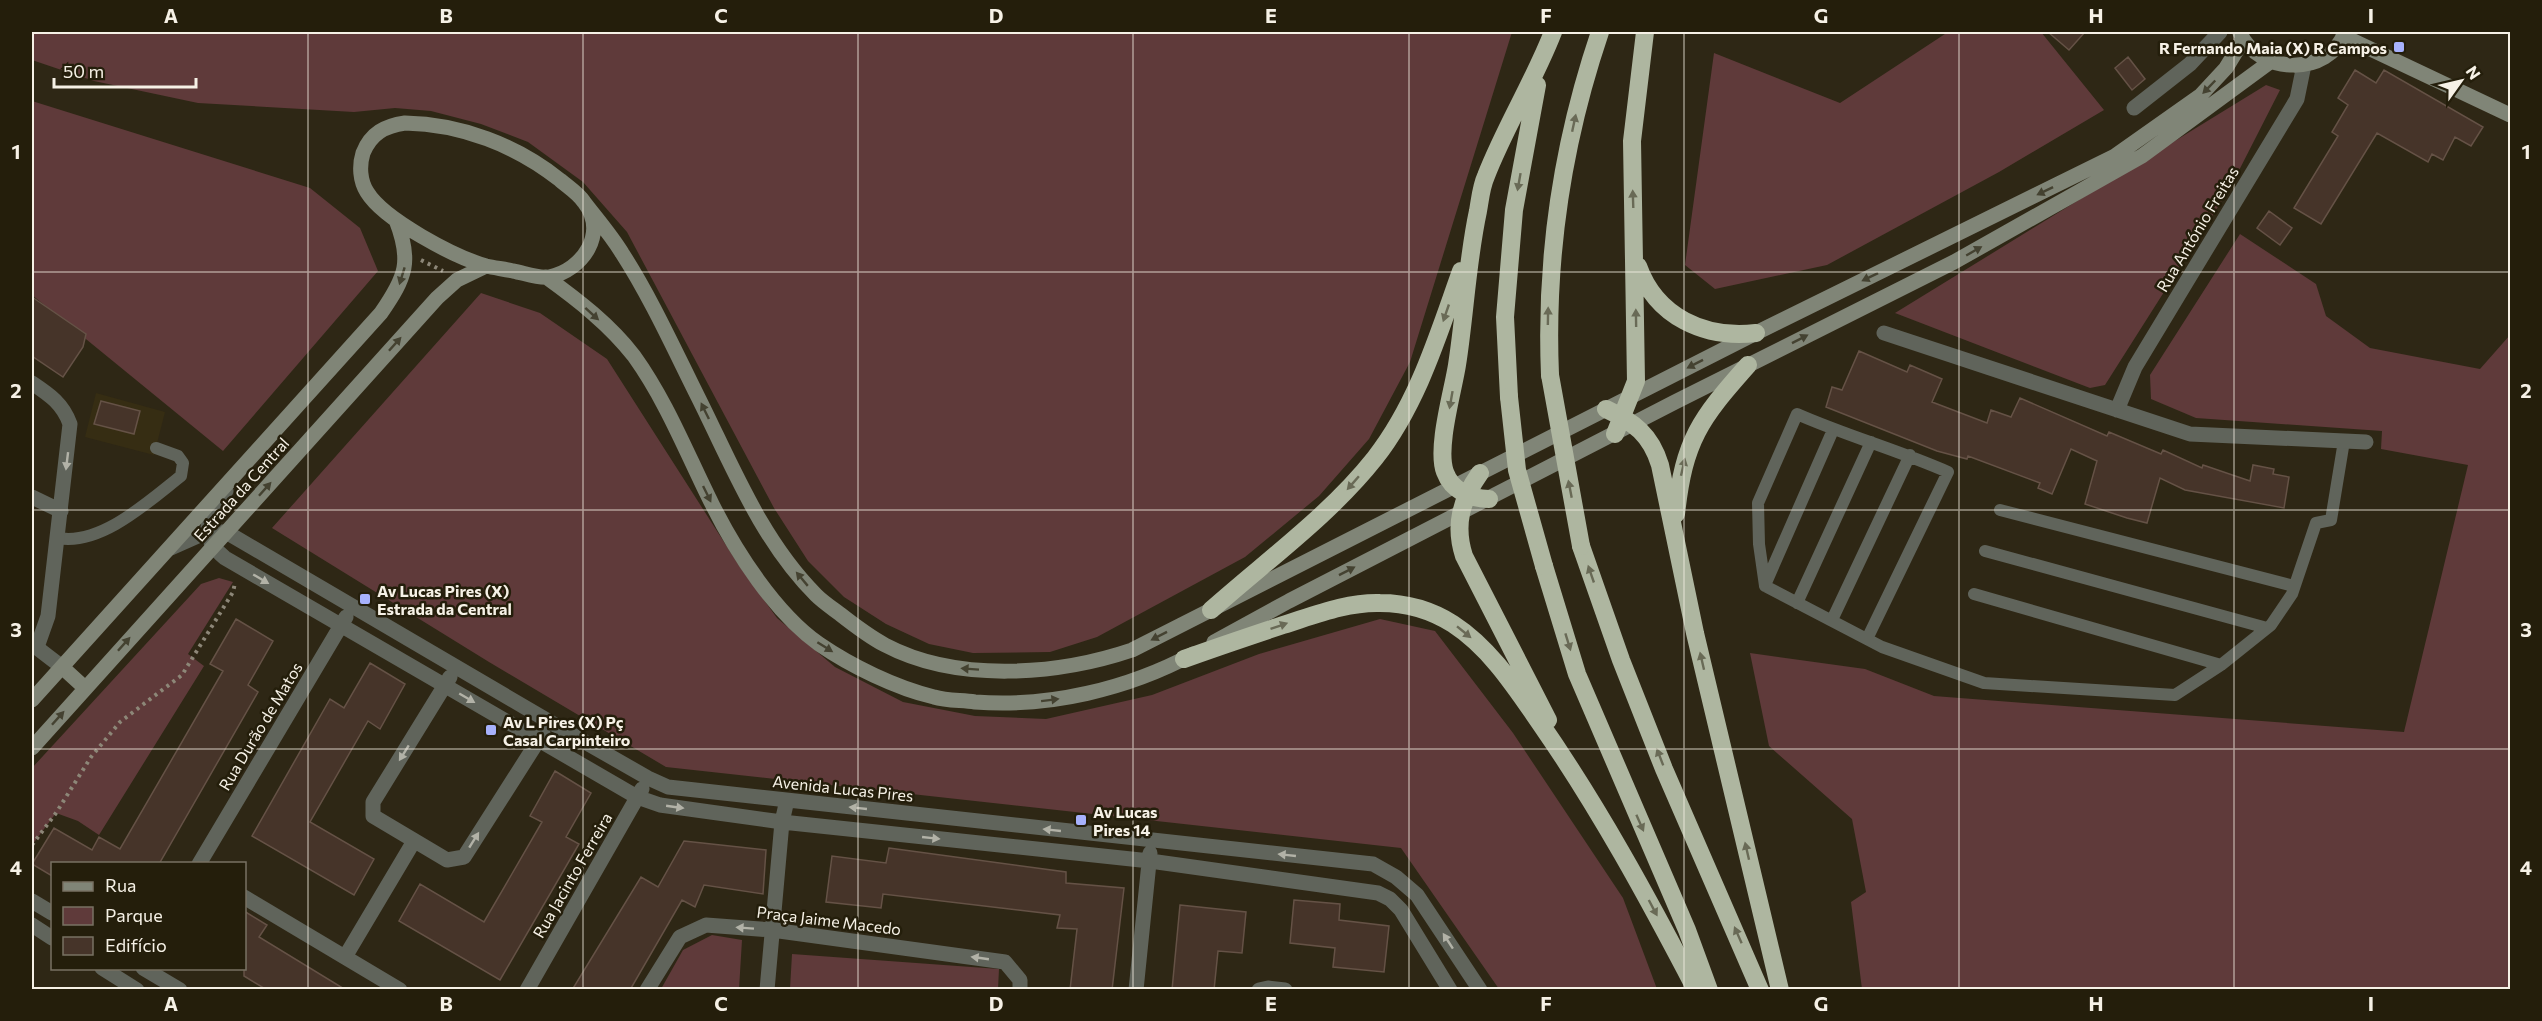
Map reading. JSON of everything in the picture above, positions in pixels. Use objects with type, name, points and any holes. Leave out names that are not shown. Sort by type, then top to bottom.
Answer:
[{"type":"highway","points":[[1489,499],[1461,491],[1445,472],[1442,455],[1457,364],[1472,238],[1485,178],[1541,63],[1552,32]]},
{"type":"highway","points":[[1600,32],[1581,86],[1555,214],[1548,316],[1550,375],[1581,546],[1621,660],[1664,769],[1760,990]]},
{"type":"highway","points":[[1615,434],[1631,397],[1637,366],[1632,141],[1645,32]]},
{"type":"highway","points":[[1541,63],[1514,210],[1505,317],[1509,397],[1517,470],[1577,674],[1687,930],[1709,990]]},
{"type":"highway","points":[[1211,610],[1339,500],[1377,456],[1408,406],[1431,357],[1472,238]]},
{"type":"highway","points":[[1635,258],[1641,274],[1655,296],[1673,315],[1688,324],[1721,334],[1756,333]]},
{"type":"highway","points":[[1677,545],[1678,489],[1692,439],[1714,404],[1748,365]]},
{"type":"highway","points":[[1621,417],[1646,434],[1657,454],[1695,633],[1780,990]]},
{"type":"highway","points":[[1480,473],[1461,491],[1458,530],[1464,556],[1536,694],[1571,767]]},
{"type":"highway","points":[[1184,659],[1329,610],[1378,603],[1415,607],[1435,614],[1454,625],[1487,653],[1513,684],[1571,767],[1634,872],[1696,990]]},
{"type":"main road","points":[[1631,397],[2115,156],[2199,96],[2226,68],[2242,36],[2255,53],[2270,62],[2287,66],[2304,65],[2319,60],[2333,50],[2344,34],[2511,115]]},
{"type":"main road","points":[[1480,473],[1748,365],[1954,262],[2142,156],[2270,62]]},
{"type":"main road","points":[[1461,491],[1132,650],[1099,661],[1046,669],[1005,671],[960,668],[920,658],[886,645],[816,595],[782,555],[743,491],[697,396],[623,255],[584,202],[551,173],[519,153],[490,139],[463,130],[422,123],[392,125],[376,134],[369,142],[361,161],[362,180],[367,192],[396,220],[426,238],[486,266],[546,278],[610,329],[633,355],[661,398],[713,507],[749,567],[787,614],[819,644],[901,687],[936,698],[1005,704],[1056,699],[1134,680],[1184,659],[1289,601],[1615,434]]},
{"type":"main road","points":[[546,278],[575,266],[589,249],[593,223],[584,202]]},
{"type":"main road","name":"Estrada da Central","points":[[32,700],[381,313],[402,279],[406,254],[405,242],[396,220]]},
{"type":"main road","name":"Estrada da Central","points":[[32,748],[437,298],[457,279],[486,266]]},
{"type":"main road","points":[[62,667],[85,688]]},
{"type":"street","points":[[2134,108],[2190,64],[2220,32]]},
{"type":"street","name":"Rua António Freitas","points":[[2116,410],[2135,367],[2297,99],[2304,65]]},
{"type":"street","points":[[1884,333],[2190,434],[2366,442]]},
{"type":"street","points":[[32,383],[60,404],[70,424],[48,616],[34,646],[62,667]]},
{"type":"street","points":[[243,466],[212,513],[207,532],[213,547],[225,558],[637,797],[660,805],[782,822],[1150,861],[1378,893],[1390,899],[1401,910],[1450,990]]},
{"type":"street","points":[[32,497],[61,511]]},
{"type":"street","points":[[169,549],[207,532],[225,532]]},
{"type":"street","name":"Avenida Lucas Pires","points":[[225,532],[549,722],[668,787],[1373,864],[1396,877],[1417,895],[1480,990]]},
{"type":"street","name":"Rua Durão de Matos","points":[[200,862],[352,606]]},
{"type":"street","points":[[457,667],[373,802],[372,816],[447,860],[464,857],[549,722]]},
{"type":"street","name":"Rua Jacinto Ferreira","points":[[527,990],[648,778]]},
{"type":"street","points":[[767,990],[782,822],[787,800]]},
{"type":"street","points":[[345,957],[414,841]]},
{"type":"street","points":[[1136,990],[1150,861],[1150,841]]},
{"type":"street","points":[[246,898],[400,990]]},
{"type":"street","points":[[32,901],[51,913]]},
{"type":"street","name":"Praça Jaime Macedo","points":[[647,990],[680,937],[706,925],[772,930],[1005,962],[1020,980],[1020,990]]},
{"type":"street","points":[[32,926],[51,937]]},
{"type":"street","points":[[104,970],[129,987],[135,970]]},
{"type":"street","points":[[145,970],[180,990]]},
{"type":"street","points":[[1259,990],[1268,988],[1285,990]]},
{"type":"lane","points":[[1765,586],[1759,544],[1758,503],[1797,414],[1833,430],[1910,455],[1948,472],[1867,639]]},
{"type":"lane","points":[[1765,586],[1833,430]]},
{"type":"lane","points":[[1765,586],[1882,647],[1984,682],[2175,695],[2221,665],[2267,628],[2295,586],[2316,523],[2331,520],[2344,441]]},
{"type":"lane","points":[[1797,603],[1871,442]]},
{"type":"lane","points":[[58,538],[74,539],[113,526],[132,515],[181,476],[183,463],[178,456],[156,448]]},
{"type":"lane","points":[[1832,621],[1910,455]]},
{"type":"lane","points":[[2000,510],[2295,586]]},
{"type":"lane","points":[[1985,551],[2267,628]]},
{"type":"lane","points":[[1974,594],[2221,665]]},
{"type":"path","points":[[406,254],[433,264],[457,279]]},
{"type":"path","points":[[32,845],[56,813],[90,757],[120,722],[182,675],[233,592],[241,567]]},
{"type":"shaded area","points":[[96,393],[165,412],[154,455],[85,437]]},
{"type":"green space","points":[[32,32],[1512,32],[1410,362],[1369,439],[1319,496],[1245,557],[1097,637],[1050,652],[973,653],[929,644],[886,624],[844,597],[808,561],[774,508],[627,232],[583,182],[528,142],[481,124],[431,111],[395,108],[354,112],[198,103],[94,81],[32,60]]},
{"type":"green space","points":[[1948,32],[2041,32],[2104,110],[1999,172],[1827,265],[1715,289],[1685,265],[1714,53],[1840,103]]},
{"type":"green space","points":[[2266,85],[2280,90],[2230,188],[2105,385],[2090,388],[1895,313]]},
{"type":"green space","points":[[32,101],[310,188],[360,228],[378,271],[223,451],[32,295]]},
{"type":"green space","points":[[2240,234],[2316,284],[2326,316],[2370,348],[2480,369],[2510,335],[2510,989],[1862,989],[1851,902],[1866,892],[1852,819],[1769,746],[1750,653],[1865,669],[1934,696],[2404,732],[2468,465],[2381,449],[2382,431],[2196,418],[2151,399],[2150,375]]},
{"type":"green space","points":[[481,293],[540,313],[607,359],[740,567],[777,618],[835,667],[903,702],[975,716],[1046,719],[1152,695],[1259,654],[1380,619],[1435,631],[1513,733],[1623,898],[1657,989],[1499,989],[1401,848],[666,767],[489,662],[272,528]]},
{"type":"green space","points":[[219,578],[233,582],[188,654],[204,666],[99,835],[78,821],[56,813],[32,845],[32,768],[201,584]]},
{"type":"green space","points":[[712,935],[742,940],[739,989],[661,989],[683,950]]},
{"type":"green space","points":[[792,954],[999,969],[998,989],[790,989]]},
{"type":"building","points":[[2048,32],[2085,32],[2069,50]]},
{"type":"building","points":[[2128,57],[2145,79],[2132,90],[2115,68]]},
{"type":"building","points":[[2355,70],[2376,83],[2384,70],[2483,127],[2471,146],[2455,137],[2443,160],[2432,154],[2428,162],[2377,133],[2321,224],[2294,208],[2338,136],[2332,132],[2348,105],[2338,98]]},
{"type":"building","points":[[2269,211],[2292,228],[2280,245],[2257,228]]},
{"type":"building","points":[[32,297],[86,334],[83,347],[63,377],[32,356]]},
{"type":"building","points":[[1859,351],[1907,372],[1910,365],[1942,379],[1932,402],[1987,423],[1991,410],[2011,417],[2020,398],[2107,436],[2109,432],[2161,454],[2163,450],[2202,468],[2203,465],[2250,481],[2253,465],[2274,469],[2273,474],[2289,477],[2284,508],[2185,490],[2160,478],[2147,523],[2127,518],[2085,504],[2097,461],[2071,449],[2052,494],[2038,488],[2040,483],[1968,456],[1967,459],[1937,451],[1826,407],[1832,387],[1842,390]]},
{"type":"building","points":[[101,401],[140,411],[134,434],[94,424]]},
{"type":"building","points":[[236,619],[273,641],[248,685],[258,692],[160,862],[51,862],[51,875],[32,864],[54,828],[92,850],[99,837],[120,849],[223,671],[210,664]]},
{"type":"building","points":[[370,663],[405,684],[380,729],[368,721],[310,822],[374,859],[354,895],[252,836],[330,699],[344,708]]},
{"type":"building","points":[[555,771],[591,793],[566,837],[579,844],[500,980],[399,921],[420,884],[484,922],[542,822],[530,816]]},
{"type":"building","points":[[684,841],[766,850],[763,894],[704,885],[695,907],[682,900],[630,990],[572,990],[641,877],[658,887]]},
{"type":"building","points":[[889,848],[1066,872],[1066,883],[1124,888],[1112,990],[1070,990],[1077,929],[1057,928],[1060,915],[883,894],[881,908],[826,902],[832,856],[886,863]]},
{"type":"building","points":[[1294,900],[1340,904],[1339,920],[1389,926],[1384,972],[1333,967],[1335,948],[1290,943]]},
{"type":"building","points":[[1180,905],[1246,912],[1242,953],[1218,951],[1214,990],[1172,990]]},
{"type":"building","points":[[246,912],[267,925],[259,937],[346,990],[267,990],[244,976],[244,970],[246,970]]},
{"type":"place","name":"R Fernando Maia (X) R Campos","points":[[2399,47]]},
{"type":"place","name":"Av Lucas Pires (X) Estrada da Central","points":[[365,599]]},
{"type":"place","name":"Av L Pires (X) Pç Casal Carpinteiro","points":[[491,730]]},
{"type":"place","name":"Av Lucas Pires 14","points":[[1081,820]]}]
